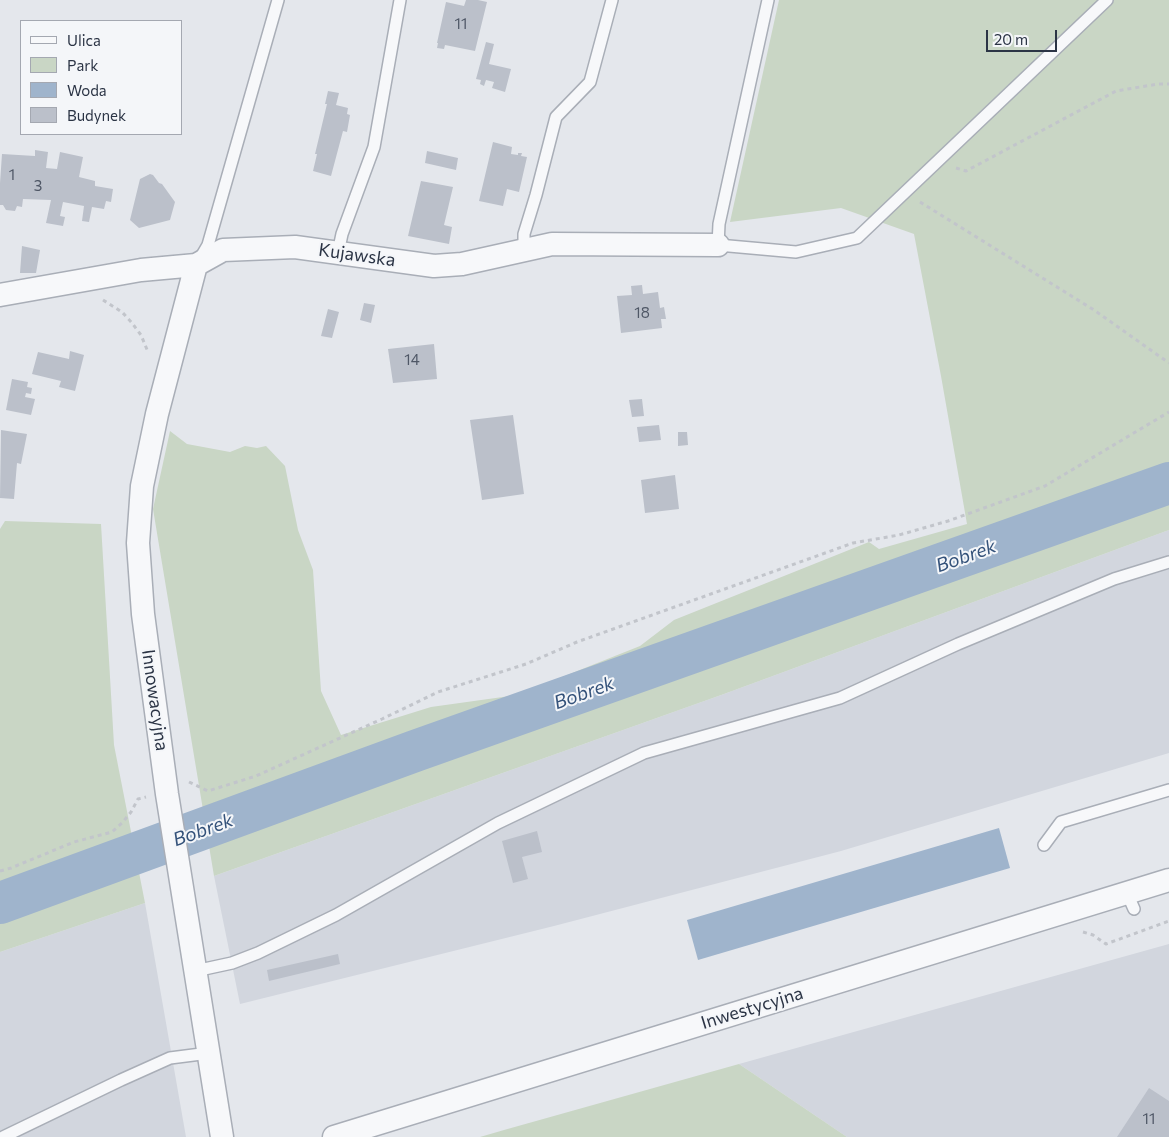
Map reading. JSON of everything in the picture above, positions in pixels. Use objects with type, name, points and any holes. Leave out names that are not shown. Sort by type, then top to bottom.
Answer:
[{"type":"street","name":"Kujawska","points":[[0,295],[141,270],[196,265],[223,250],[296,247],[434,266],[462,264],[552,244],[718,245]]},
{"type":"street","name":"Innowacyjna","points":[[196,265],[158,414],[142,486],[138,543],[143,614],[167,788],[222,1137]]},
{"type":"street","name":"Inwestycyjna","points":[[334,1137],[1130,901],[1169,880]]},
{"type":"lane","points":[[196,265],[208,245],[278,0]]},
{"type":"lane","points":[[338,253],[342,234],[374,147],[400,0]]},
{"type":"lane","points":[[524,250],[524,234],[556,117],[590,82],[612,0]]},
{"type":"lane","points":[[768,0],[718,224],[718,245],[796,252],[857,238],[1107,0]]},
{"type":"lane","points":[[195,971],[232,963],[258,953],[327,920],[498,824],[644,752],[840,698],[958,644],[1114,580],[1169,562]]},
{"type":"lane","points":[[1044,845],[1061,822],[1169,790]]},
{"type":"lane","points":[[3,1137],[16,1134],[121,1080],[170,1058],[209,1053]]},
{"type":"path","points":[[936,163],[966,171],[1116,92],[1158,84],[1169,84]]},
{"type":"path","points":[[905,192],[1094,310],[1169,363]]},
{"type":"path","points":[[100,299],[122,312],[141,335],[148,352]]},
{"type":"path","points":[[0,871],[74,842],[112,832],[131,812],[138,799],[167,788],[186,778],[191,783],[208,791],[256,776],[382,720],[438,692],[526,664],[577,642],[853,543],[899,534],[948,521],[1045,486],[1169,412]]},
{"type":"path","points":[[1081,931],[1093,935],[1106,944],[1169,921]]},
{"type":"shaded area","points":[[1169,530],[1169,753],[841,851],[554,926],[240,1004],[214,876],[724,694]]},
{"type":"shaded area","points":[[145,903],[186,1137],[0,1137],[0,952]]},
{"type":"shaded area","points":[[1169,944],[1169,1137],[847,1137],[739,1064]]},
{"type":"green space","points":[[779,0],[1169,0],[1169,530],[724,694],[214,876],[153,509],[170,431],[187,444],[230,452],[245,446],[257,448],[266,446],[285,466],[298,530],[313,570],[321,691],[341,735],[431,707],[517,695],[640,646],[674,620],[869,542],[879,549],[967,524],[914,234],[841,208],[730,222]]},
{"type":"green space","points":[[5,521],[101,524],[114,745],[145,903],[0,952],[0,529]]},
{"type":"green space","points":[[739,1064],[847,1137],[480,1137],[504,1130]]},
{"type":"water","points":[[999,828],[1010,868],[698,960],[687,920]]},
{"type":"building","points":[[466,0],[487,2],[475,51],[445,45],[444,49],[437,48],[446,2],[464,6]]},
{"type":"building","points":[[486,42],[494,44],[489,64],[511,69],[505,92],[492,88],[494,82],[486,80],[484,86],[480,84],[481,80],[476,79]]},
{"type":"building","points":[[328,91],[339,93],[336,105],[348,108],[347,114],[350,115],[347,132],[343,131],[331,176],[313,171]]},
{"type":"building","points":[[493,142],[512,147],[511,154],[518,155],[518,153],[522,153],[521,156],[527,157],[519,192],[507,189],[503,206],[479,201]]},
{"type":"building","points":[[35,150],[48,152],[46,168],[57,169],[60,152],[83,157],[79,177],[95,181],[95,186],[113,189],[111,202],[106,201],[104,209],[92,207],[89,222],[82,221],[84,206],[63,202],[60,216],[65,217],[63,226],[46,223],[51,200],[23,199],[22,207],[17,206],[15,211],[6,210],[3,205],[0,205],[2,154],[35,156]]},
{"type":"building","points":[[427,151],[458,158],[456,170],[425,163]]},
{"type":"building","points":[[150,174],[162,184],[175,202],[170,220],[139,228],[130,220],[140,179]]},
{"type":"building","points":[[421,181],[453,187],[444,225],[452,227],[449,244],[408,236]]},
{"type":"building","points":[[22,246],[40,250],[36,273],[20,273]]},
{"type":"building","points":[[642,285],[643,294],[658,292],[660,308],[664,307],[666,319],[661,319],[662,328],[621,333],[617,296],[632,295],[631,286]]},
{"type":"building","points":[[364,303],[375,305],[371,323],[360,320]]},
{"type":"building","points":[[328,309],[339,312],[332,338],[321,336]]},
{"type":"building","points":[[434,344],[437,379],[393,383],[388,349]]},
{"type":"building","points":[[70,351],[84,355],[75,391],[59,387],[61,381],[32,374],[38,352],[69,359]]},
{"type":"building","points":[[12,379],[28,382],[27,387],[32,388],[31,394],[26,393],[25,397],[35,399],[31,415],[6,410]]},
{"type":"building","points":[[642,399],[644,416],[632,417],[629,400]]},
{"type":"building","points":[[513,415],[524,494],[482,500],[470,420]]},
{"type":"building","points":[[659,425],[661,440],[639,442],[637,427]]},
{"type":"building","points":[[1,430],[27,434],[21,464],[17,463],[14,499],[0,498]]},
{"type":"building","points":[[678,432],[687,432],[688,445],[678,446]]},
{"type":"building","points":[[675,475],[679,509],[645,513],[641,480]]},
{"type":"building","points":[[537,831],[542,852],[522,857],[528,879],[513,883],[502,841]]},
{"type":"building","points":[[338,954],[340,964],[269,981],[267,970]]},
{"type":"building","points":[[1149,1088],[1169,1101],[1169,1137],[1117,1137]]},
{"type":"waterway","name":"Bobrek","points":[[0,903],[415,751],[1169,483]]}]
